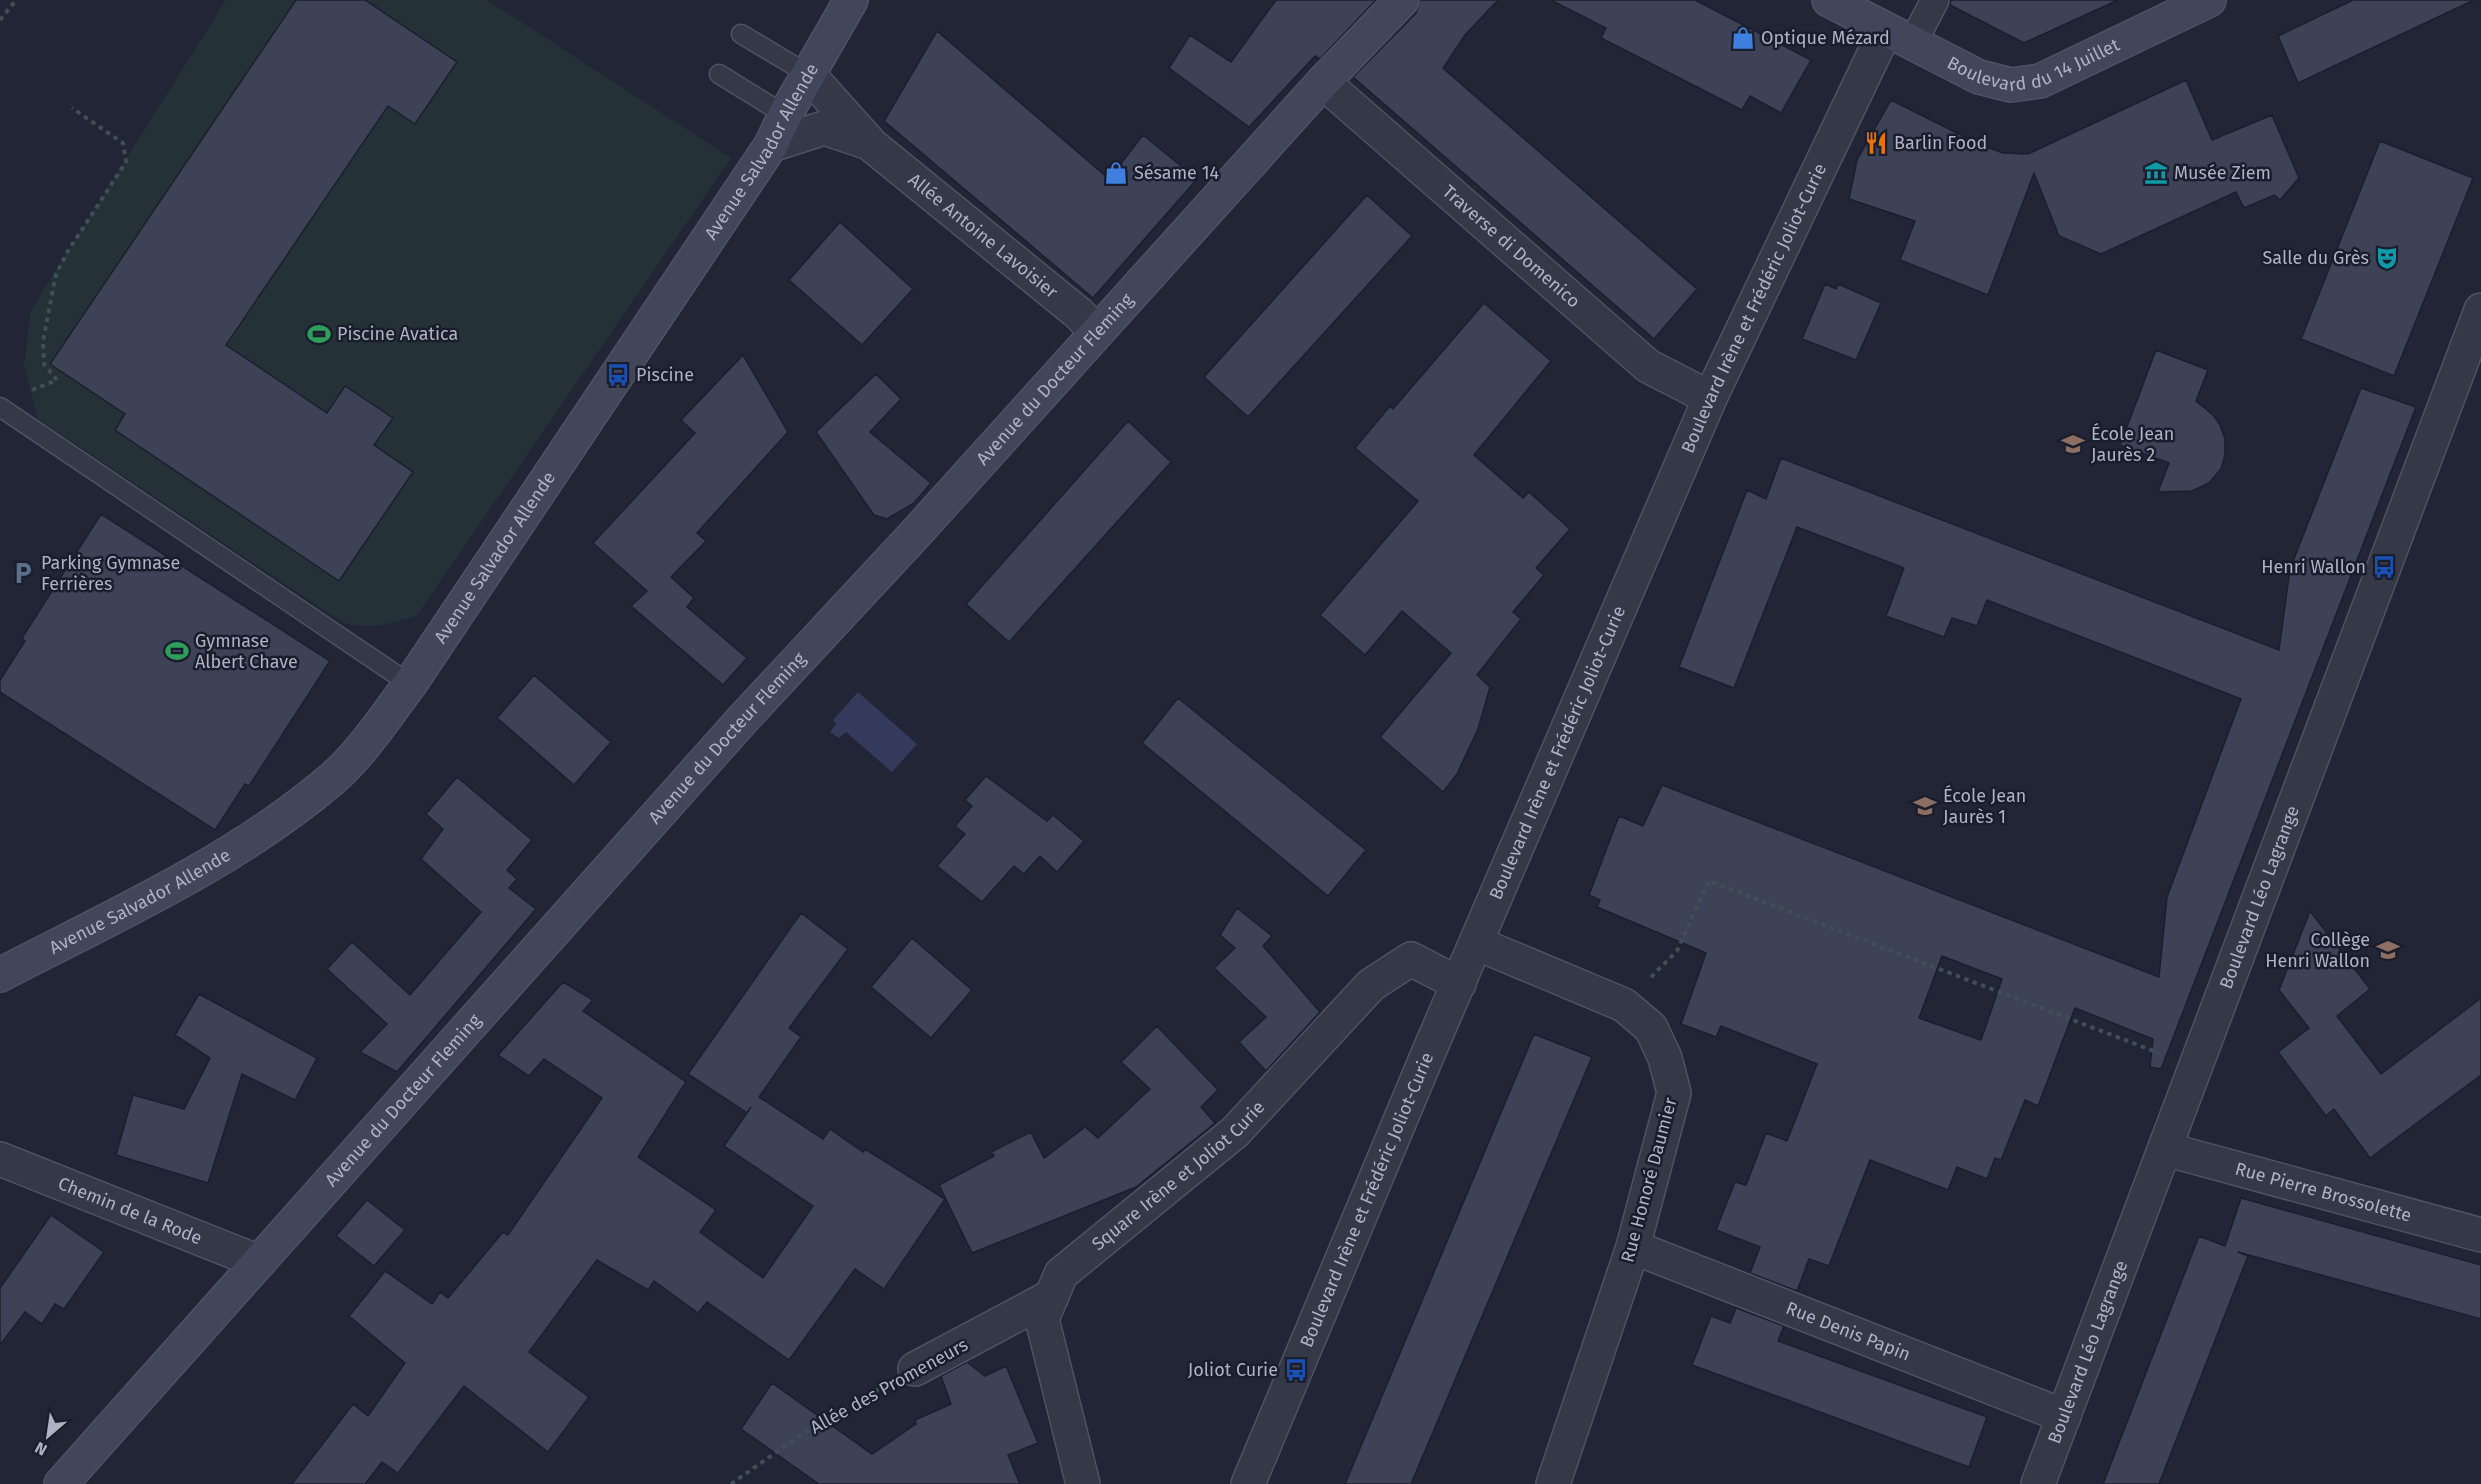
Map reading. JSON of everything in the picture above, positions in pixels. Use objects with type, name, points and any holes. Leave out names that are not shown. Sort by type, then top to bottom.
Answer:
[{"type":"main road","name":"Avenue Salvador Allende","points":[[0,975],[167,888],[247,842],[333,778],[375,731],[410,684],[771,146],[785,115],[851,0]]},
{"type":"main road","name":"Avenue du Docteur Fleming","points":[[61,1484],[743,719],[925,524],[1323,82],[1402,0]]},
{"type":"main road","name":"Boulevard du 14 Juillet","points":[[1829,0],[1979,77],[2011,86],[2040,81],[2209,0]]},
{"type":"street","points":[[1898,37],[1935,0]]},
{"type":"street","name":"Boulevard Irène et Frédéric Joliot-Curie","points":[[1248,1484],[1476,943],[1710,398],[1898,37]]},
{"type":"street","name":"Allée Antoine Lavoisier","points":[[808,74],[869,143],[1078,313],[1096,332]]},
{"type":"street","name":"Traverse di Domenico","points":[[1323,82],[1648,366],[1710,398]]},
{"type":"street","name":"Allée Antoine Lavoisier","points":[[771,146],[824,128],[869,143]]},
{"type":"street","name":"Boulevard Léo Lagrange","points":[[2038,1484],[2481,310]]},
{"type":"street","name":"Rue Honoré Daumier","points":[[1476,943],[1624,1005],[1651,1028],[1665,1058],[1674,1093],[1633,1247],[1553,1484]]},
{"type":"street","name":"Square Irène et Joliot Curie","points":[[1083,1484],[1042,1319],[1061,1274],[1235,1132],[1371,985],[1411,959],[1459,984]]},
{"type":"street","name":"Rue Pierre Brossolette","points":[[2165,1149],[2481,1235]]},
{"type":"street","name":"Chemin de la Rode","points":[[0,1159],[259,1262]]},
{"type":"street","name":"Rue Denis Papin","points":[[1633,1247],[2064,1416]]},
{"type":"street","name":"Allée des Promeneurs","points":[[915,1369],[1052,1296]]},
{"type":"lane","points":[[741,34],[808,74]]},
{"type":"lane","points":[[719,74],[785,115]]},
{"type":"lane","points":[[0,407],[410,684]]},
{"type":"path","points":[[0,20],[16,0]]},
{"type":"path","points":[[34,389],[57,380],[44,364],[43,341],[56,274],[68,251],[126,162],[123,143],[72,108]]},
{"type":"path","points":[[1624,1005],[1677,951],[1709,881],[2196,1067]]},
{"type":"path","name":"Allée des Promeneurs","points":[[731,1484],[805,1432],[915,1369]]},
{"type":"shaded area","name":"Piscine Avatica","points":[[226,0],[487,0],[731,158],[417,615],[398,621],[371,626],[342,622],[38,419],[24,366],[31,310]]},
{"type":"water","points":[[858,692],[917,744],[892,772],[846,732],[839,738],[830,732],[836,724],[833,720]]},
{"type":"building","points":[[296,0],[365,0],[457,62],[415,124],[388,106],[226,345],[327,413],[345,386],[393,418],[374,445],[413,472],[339,581],[115,430],[125,414],[50,364]]},
{"type":"building","points":[[1276,0],[1376,0],[1320,59],[1315,56],[1249,127],[1169,68],[1190,35],[1231,62]]},
{"type":"building","points":[[1420,0],[1498,0],[1465,35],[1443,68],[1697,289],[1654,339],[1353,77],[1416,13]]},
{"type":"building","points":[[1551,0],[1695,0],[1811,60],[1781,113],[1750,96],[1742,110],[1601,38],[1606,28]]},
{"type":"building","points":[[1951,0],[2118,0],[2024,43],[1950,5]]},
{"type":"building","points":[[2353,0],[2474,0],[2298,83],[2278,36]]},
{"type":"building","points":[[937,31],[1109,179],[1143,135],[1197,179],[1093,298],[884,121]]},
{"type":"building","points":[[2186,80],[2212,140],[2272,115],[2299,178],[2280,200],[2274,195],[2244,208],[2236,192],[2101,254],[2059,236],[2034,173],[1988,295],[1900,260],[1915,221],[1849,199],[1857,160],[1891,100],[1981,145],[2003,153],[2028,154]]},
{"type":"building","name":"Salle du Grès","points":[[2380,141],[2473,178],[2394,376],[2301,339]]},
{"type":"building","points":[[1367,195],[1412,236],[1248,417],[1204,377]]},
{"type":"building","points":[[840,222],[913,289],[862,345],[789,280]]},
{"type":"building","points":[[1825,284],[1836,289],[1838,284],[1881,303],[1856,360],[1802,339]]},
{"type":"building","points":[[1484,303],[1551,361],[1474,455],[1523,498],[1529,492],[1570,529],[1536,568],[1544,575],[1513,612],[1521,619],[1477,675],[1490,687],[1478,729],[1457,774],[1443,792],[1380,737],[1451,653],[1402,611],[1365,655],[1320,615],[1418,501],[1355,448],[1390,406],[1393,409]]},
{"type":"building","points":[[2156,350],[2208,370],[2196,401],[2213,415],[2220,425],[2225,439],[2225,455],[2221,469],[2209,483],[2192,491],[2158,492],[2169,463],[2120,445]]},
{"type":"building","points":[[743,355],[788,432],[697,533],[706,541],[671,577],[694,598],[687,607],[747,658],[723,685],[631,606],[647,591],[593,543],[695,433],[681,420]]},
{"type":"building","points":[[876,374],[901,399],[870,432],[931,483],[914,503],[887,519],[874,515],[816,432]]},
{"type":"building","points":[[2361,388],[2416,407],[2161,1069],[2150,1067],[2153,1039],[2075,1008],[2038,1106],[2025,1100],[2001,1160],[1995,1158],[1987,1179],[1957,1167],[1948,1190],[1870,1160],[1829,1266],[1809,1259],[1797,1291],[1750,1273],[1760,1247],[1716,1230],[1735,1182],[1746,1185],[1766,1133],[1787,1141],[1817,1064],[1721,1026],[1716,1037],[1681,1024],[1706,953],[1597,907],[1600,900],[1589,895],[1619,816],[1643,826],[1662,785],[2159,977],[2167,897],[2241,699],[1987,600],[1977,626],[1952,618],[1944,637],[1886,616],[1904,568],[1797,527],[1734,688],[1679,667],[1747,490],[1766,499],[1781,458],[2279,650],[2290,569]],"holes":[[[1942,956],[2002,979],[1981,1040],[1919,1018]]]},
{"type":"building","points":[[1128,421],[1171,462],[1009,642],[966,604]]},
{"type":"building","name":"Gymnase Albert Chave","points":[[101,514],[330,661],[249,786],[245,784],[215,830],[0,692],[0,680],[25,641],[22,638]]},
{"type":"building","points":[[534,675],[611,742],[574,785],[497,718]]},
{"type":"building","points":[[1178,698],[1366,850],[1328,896],[1142,743]]},
{"type":"building","points":[[986,776],[1047,821],[1053,815],[1084,841],[1057,872],[1040,856],[1024,874],[1014,866],[982,902],[937,866],[965,834],[955,826],[972,806],[965,800]]},
{"type":"building","points":[[457,777],[532,840],[507,870],[517,879],[509,888],[536,909],[397,1072],[360,1052],[387,1024],[327,969],[352,942],[410,995],[481,912],[421,859],[443,829],[426,814]]},
{"type":"building","points":[[1237,908],[1272,936],[1263,946],[1320,1012],[1266,1071],[1239,1042],[1266,1017],[1214,968],[1235,948],[1220,935]]},
{"type":"building","points":[[2310,911],[2370,989],[2337,1016],[2381,1074],[2481,998],[2481,1075],[2370,1158],[2334,1109],[2326,1116],[2278,1052],[2309,1028],[2279,990]]},
{"type":"building","points":[[801,913],[848,949],[789,1028],[801,1037],[759,1097],[823,1139],[830,1129],[863,1152],[865,1149],[945,1199],[884,1289],[855,1269],[789,1360],[707,1302],[698,1313],[654,1281],[648,1290],[597,1260],[529,1352],[589,1397],[548,1452],[464,1386],[398,1473],[382,1462],[365,1484],[292,1484],[353,1404],[368,1416],[405,1363],[349,1316],[385,1271],[432,1304],[440,1292],[448,1298],[503,1232],[508,1235],[602,1098],[544,1059],[529,1076],[498,1055],[563,982],[593,1000],[583,1011],[686,1082],[638,1157],[716,1210],[700,1232],[763,1278],[813,1206],[724,1146],[747,1113],[688,1074]]},
{"type":"building","points":[[912,938],[972,990],[931,1038],[871,987]]},
{"type":"building","points":[[199,994],[317,1058],[295,1100],[242,1074],[208,1183],[116,1155],[133,1095],[184,1109],[210,1058],[175,1035]]},
{"type":"building","points":[[1157,1026],[1218,1090],[1201,1107],[1215,1123],[1136,1187],[972,1253],[939,1185],[994,1156],[991,1152],[1031,1132],[1044,1158],[1085,1127],[1098,1138],[1150,1089],[1121,1062]]},
{"type":"building","points":[[1534,1034],[1592,1057],[1411,1484],[1345,1484]]},
{"type":"building","points":[[2241,1198],[2481,1265],[2481,1319],[2238,1252],[2248,1256],[2159,1484],[2103,1484],[2199,1236],[2225,1246]]},
{"type":"building","points":[[367,1200],[405,1230],[374,1266],[336,1236]]},
{"type":"building","points":[[51,1215],[104,1252],[64,1309],[55,1304],[42,1324],[25,1312],[0,1345],[0,1288]]},
{"type":"building","points":[[1736,1308],[1784,1326],[1778,1341],[1987,1417],[1969,1467],[1692,1365],[1711,1316],[1730,1323]]},
{"type":"building","points":[[967,1362],[985,1376],[1006,1366],[1038,1443],[1008,1455],[1020,1484],[819,1484],[741,1429],[772,1383],[872,1454],[916,1424],[915,1420],[951,1404],[941,1376]]},
{"type":"place","name":"Optique Mézard","points":[[1743,38]]},
{"type":"place","name":"Barlin Food","points":[[1876,143]]},
{"type":"place","name":"Sésame 14","points":[[1116,173]]},
{"type":"place","name":"Musée Ziem","points":[[2156,173]]},
{"type":"place","name":"Salle du Grès","points":[[2387,258]]},
{"type":"place","name":"Piscine Avatica","points":[[319,334]]},
{"type":"place","name":"Piscine","points":[[618,375]]},
{"type":"place","name":"École Jean Jaurès 2","points":[[2073,444]]},
{"type":"place","name":"Henri Wallon","points":[[2384,567]]},
{"type":"place","name":"Parking Gymnase Ferrières","points":[[23,573]]},
{"type":"place","name":"Gymnase Albert Chave","points":[[177,651]]},
{"type":"place","name":"École Jean Jaurès 1","points":[[1925,806]]},
{"type":"place","name":"Collège Henri Wallon","points":[[2388,950]]},
{"type":"place","name":"Joliot Curie","points":[[1296,1370]]}]
